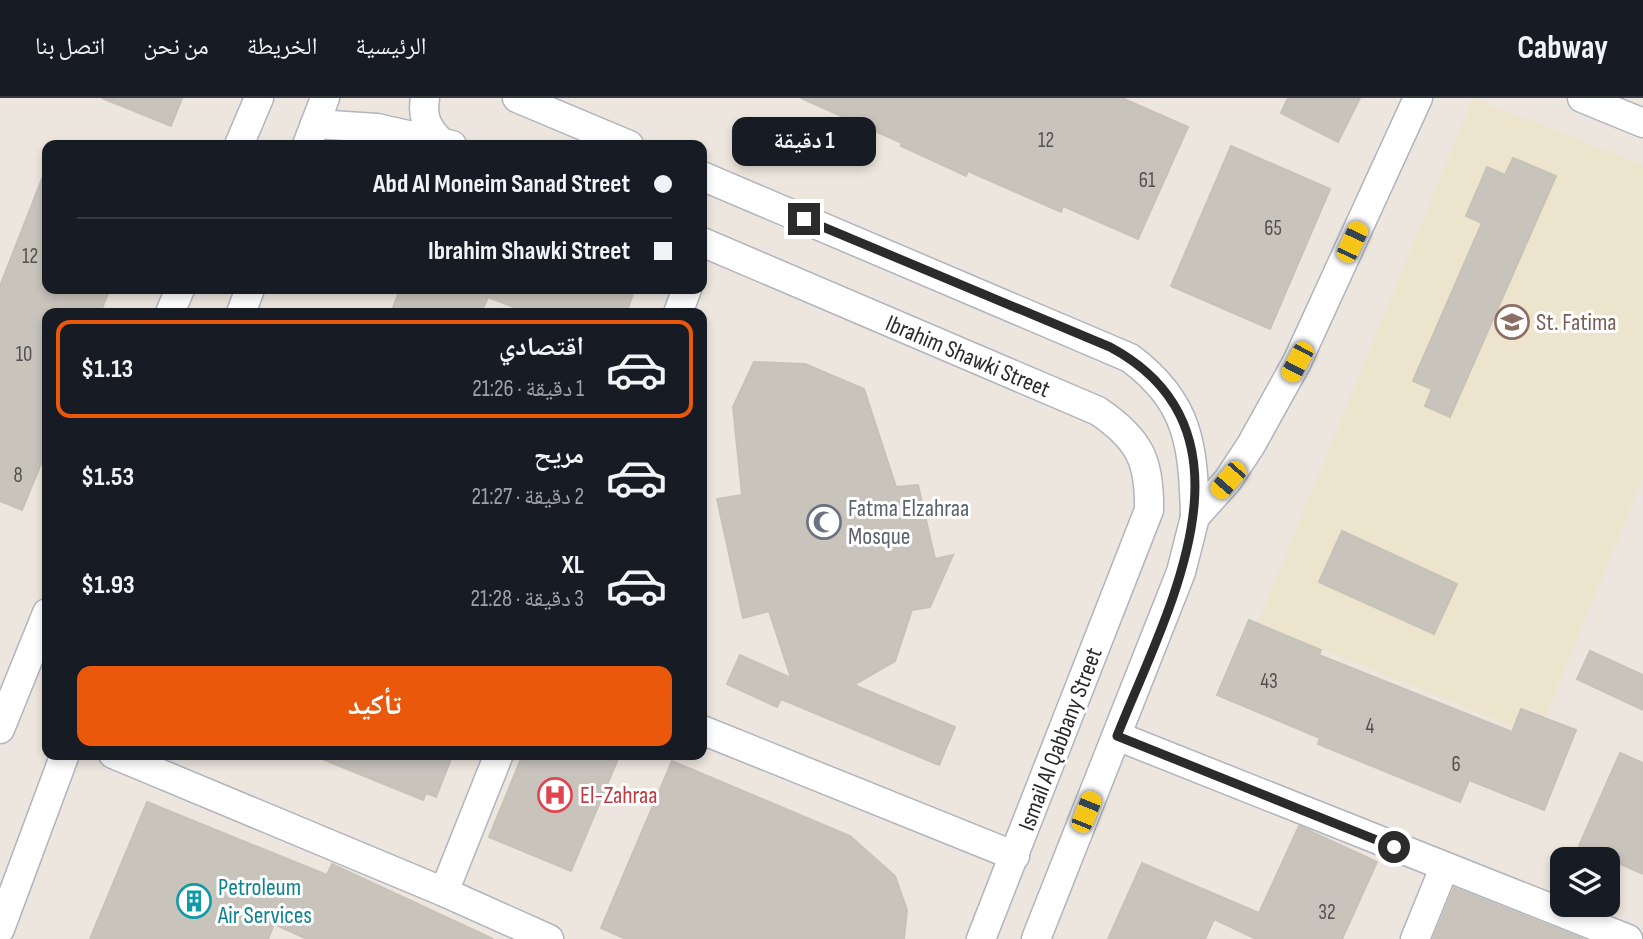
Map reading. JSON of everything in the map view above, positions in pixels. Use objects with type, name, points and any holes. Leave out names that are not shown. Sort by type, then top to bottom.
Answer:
[{"type":"street","points":[[241,140],[259,98]]},
{"type":"street","points":[[326,98],[311,135],[377,128],[431,140]]},
{"type":"street","points":[[425,98],[423,112],[428,128],[442,140]]},
{"type":"street","points":[[517,98],[617,140]]},
{"type":"street","name":"Ismail Al Qabbany Street","points":[[1036,939],[1181,572],[1195,517],[1228,480],[1251,445],[1297,362],[1418,98]]},
{"type":"street","points":[[1583,98],[1643,122]]},
{"type":"street","points":[[707,178],[1130,358],[1164,388],[1186,428],[1192,450],[1195,517]]},
{"type":"street","name":"Ibrahim Shawki Street","points":[[707,248],[1098,411],[1122,428],[1144,461],[1150,480],[1149,510],[1139,538]]},
{"type":"street","name":"Ismail Al Qabbany Street","points":[[988,937],[1015,856],[1139,538]]},
{"type":"street","points":[[0,729],[42,625]]},
{"type":"street","points":[[707,732],[1015,856]]},
{"type":"street","points":[[1117,736],[1628,939]]},
{"type":"street","points":[[0,929],[63,760]]},
{"type":"street","points":[[127,760],[444,892],[549,939]]},
{"type":"street","points":[[444,892],[497,760]]},
{"type":"street","points":[[1415,939],[1444,867]]},
{"type":"shaded area","name":"St. Fatima","points":[[1473,98],[1643,165],[1643,478],[1537,737],[1258,623]]},
{"type":"building","points":[[102,98],[182,98],[171,126]]},
{"type":"building","points":[[801,98],[1122,98],[1188,127],[1138,239],[1063,206],[1061,212],[968,171],[966,176],[901,146],[902,143]]},
{"type":"building","points":[[1288,98],[1360,98],[1338,142],[1281,113]]},
{"type":"building","points":[[1231,146],[1330,189],[1270,329],[1171,286]]},
{"type":"building","points":[[1513,158],[1556,176],[1450,417],[1425,406],[1432,389],[1413,381],[1482,223],[1466,216],[1487,167],[1505,175]]},
{"type":"building","points":[[42,179],[42,294],[108,294],[102,308],[42,308],[42,461],[22,510],[0,501],[0,286]]},
{"type":"building","points":[[398,294],[633,294],[628,308],[516,308],[488,297],[483,308],[393,308]]},
{"type":"building","name":"Fatma Elzahraa Mosque","points":[[754,362],[805,364],[864,389],[896,487],[918,485],[935,559],[953,555],[930,607],[912,610],[895,661],[854,685],[955,727],[939,765],[781,699],[777,707],[727,684],[740,655],[791,678],[769,611],[743,618],[717,499],[742,495],[733,407]]},
{"type":"building","points":[[1342,531],[1457,584],[1434,634],[1319,582]]},
{"type":"building","points":[[1249,620],[1321,650],[1319,655],[1512,732],[1521,709],[1576,730],[1544,810],[1469,780],[1460,802],[1318,744],[1320,738],[1217,695]]},
{"type":"building","points":[[1590,651],[1643,675],[1643,710],[1577,679]]},
{"type":"building","points":[[1620,753],[1643,763],[1643,874],[1620,864],[1620,847],[1579,846]]},
{"type":"building","points":[[325,760],[451,760],[436,797],[426,793],[423,800]]},
{"type":"building","name":"El-Zahraa","points":[[521,760],[617,760],[571,871],[489,837]]},
{"type":"building","points":[[672,761],[850,836],[895,876],[907,910],[904,939],[626,939],[601,928]]},
{"type":"building","name":"Petroleum Air Services","points":[[147,802],[327,875],[332,864],[493,939],[307,939],[274,924],[268,939],[90,939]]},
{"type":"building","points":[[1299,826],[1377,862],[1342,939],[1256,939],[1214,919],[1205,939],[1108,939],[1142,863],[1259,913]]},
{"type":"building","points":[[1454,888],[1583,939],[1433,939]]},
{"type":"place","name":"St. Fatima","points":[[1512,322]]},
{"type":"place","name":"Fatma Elzahraa Mosque","points":[[824,522]]},
{"type":"place","name":"El-Zahraa","points":[[555,795]]},
{"type":"place","name":"Petroleum Air Services","points":[[194,901]]},
{"type":"route","points":[[804,219],[1110,347],[1130,358],[1164,388],[1177,407],[1192,450],[1195,517],[1181,572],[1117,736],[1394,847]]}]
